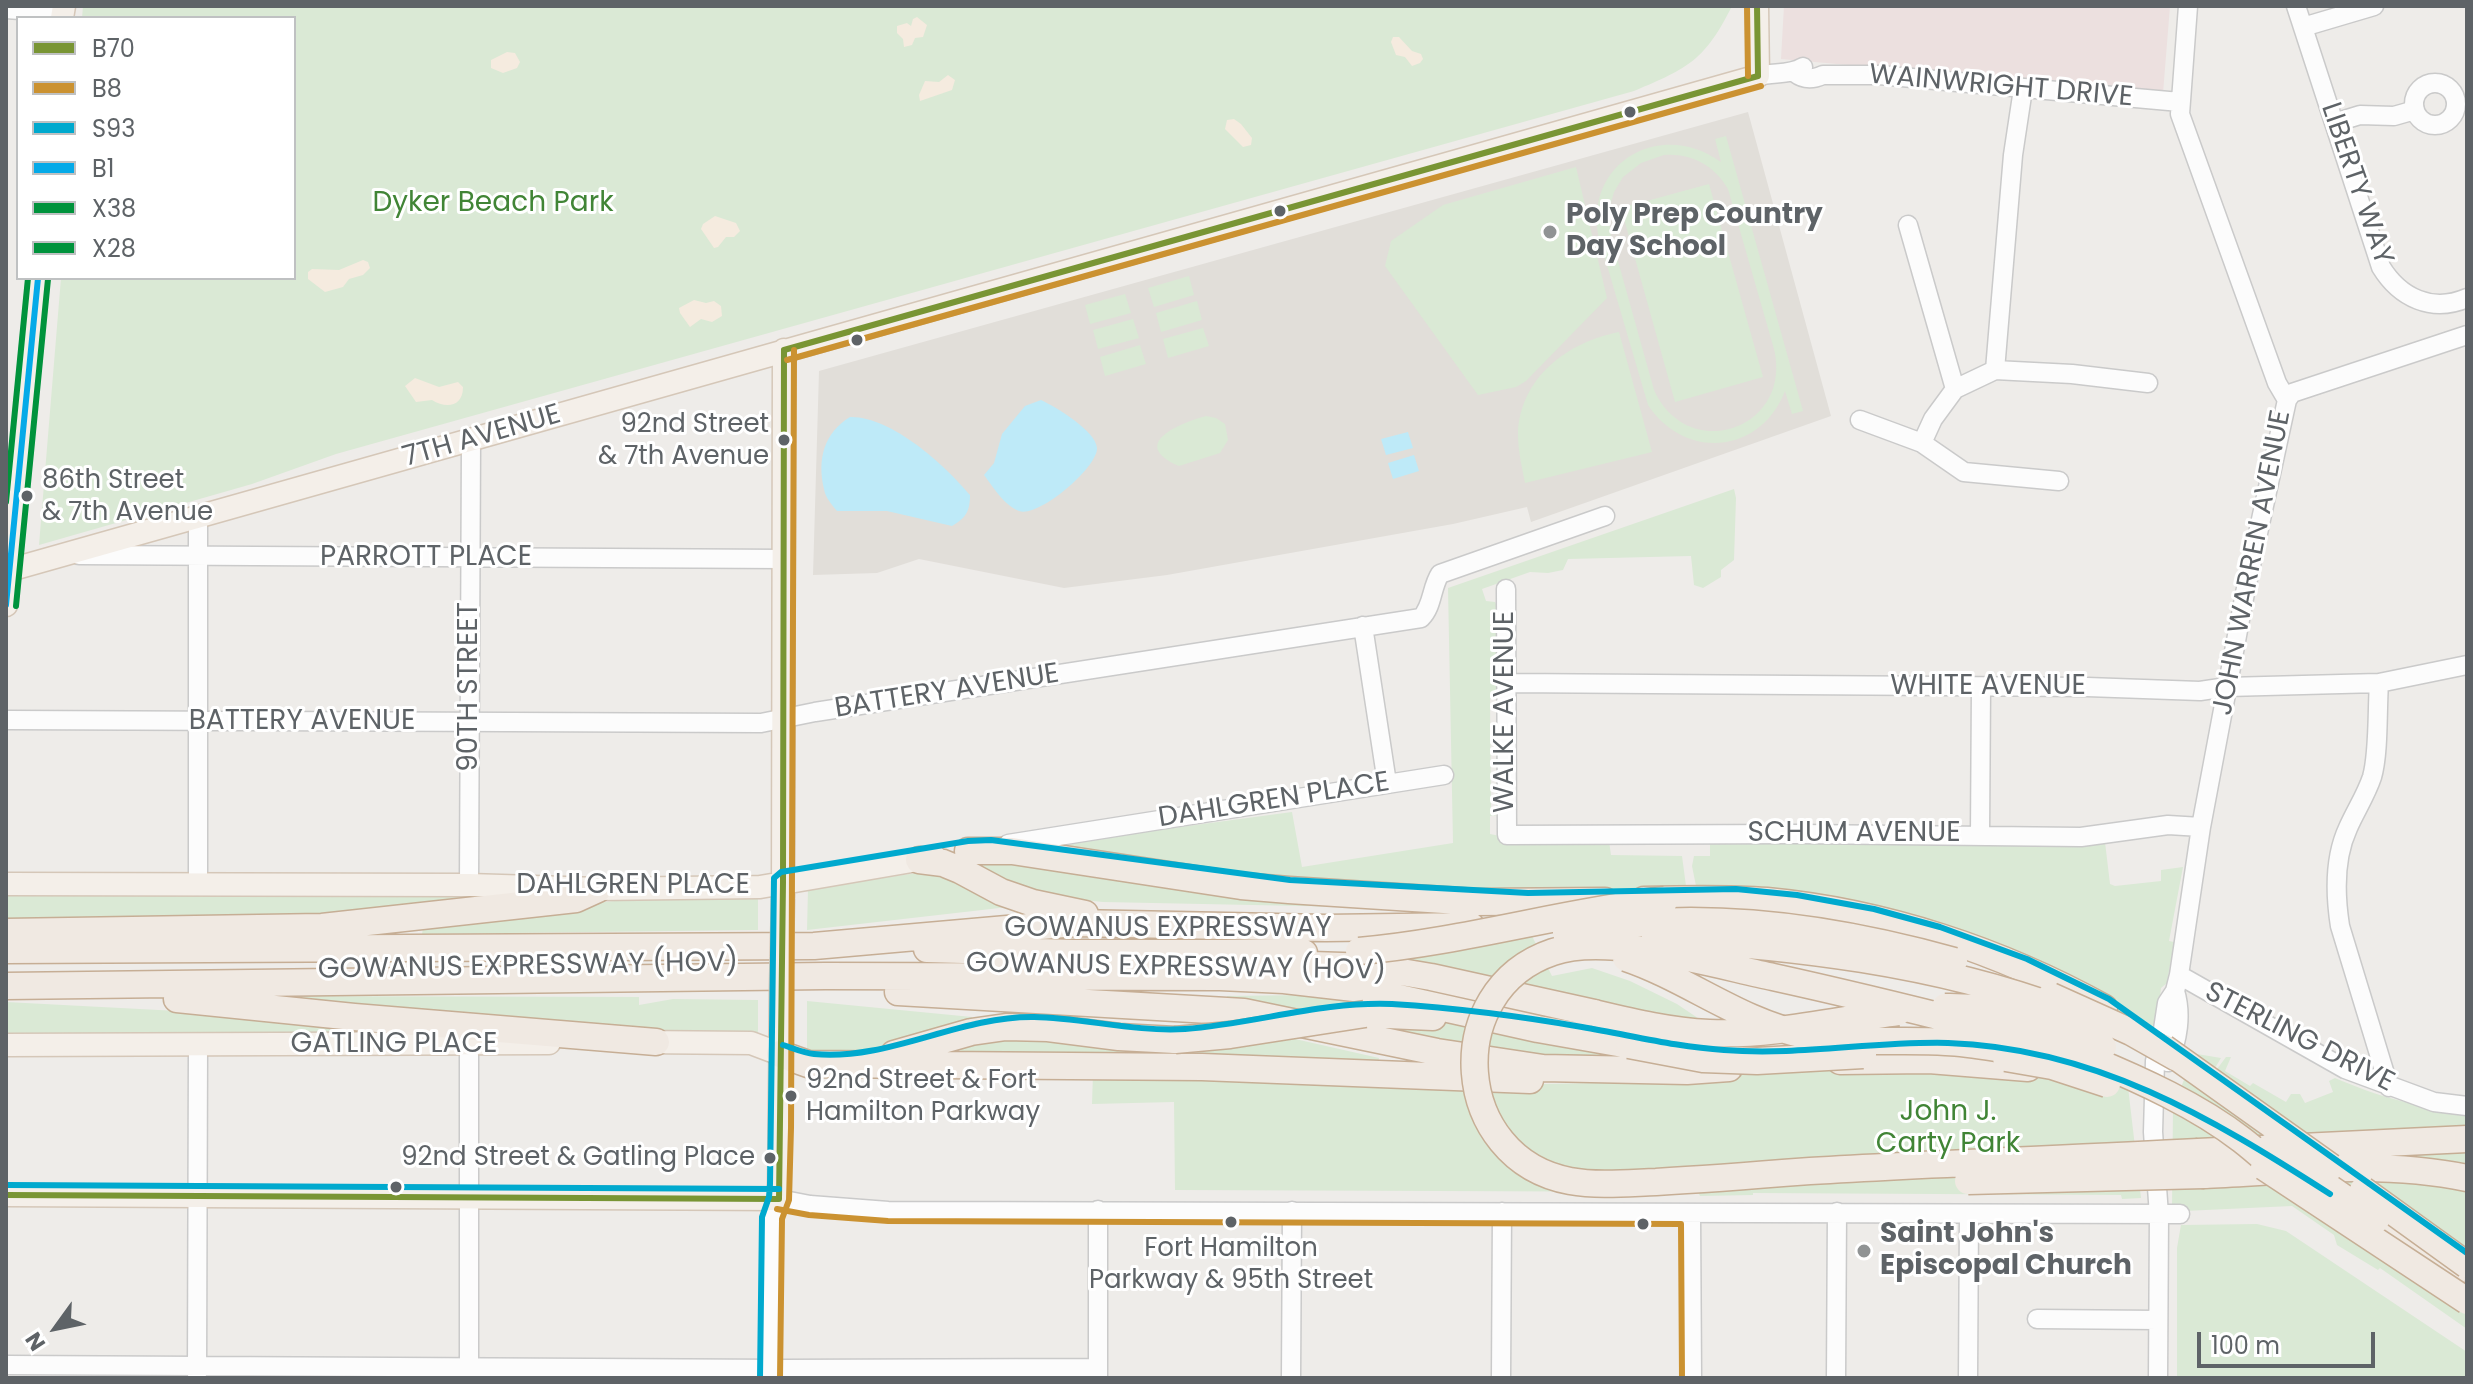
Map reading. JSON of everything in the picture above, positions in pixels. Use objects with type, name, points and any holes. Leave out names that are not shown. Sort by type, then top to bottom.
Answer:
[{"type":"highway","points":[[968,851],[1012,851],[1241,886],[1475,902],[1665,900]]},
{"type":"highway","points":[[919,860],[943,863],[1001,892],[1033,903],[1160,924]]},
{"type":"highway","points":[[6,932],[322,927],[576,899],[598,889]]},
{"type":"highway","name":"GOWANUS EXPRESSWAY","points":[[6,950],[814,946],[1073,953],[1359,951],[1464,938],[1617,906],[1665,900],[1735,899],[1795,905],[1872,919],[1937,937],[2064,986],[2104,1008],[2177,1058],[2467,1265]]},
{"type":"highway","points":[[2177,1058],[2131,1032],[2066,1002],[1960,963],[1891,943],[1829,931],[1721,922],[1660,922],[1574,931],[1523,950],[1484,985],[1469,1011],[1460,1038],[1458,1061],[1460,1085],[1470,1120],[1497,1158],[1515,1173],[1545,1189],[1586,1197],[1690,1195],[2201,1163],[2467,1139]]},
{"type":"highway","name":"GOWANUS EXPRESSWAY","points":[[814,946],[1075,923],[1326,928],[1475,925]]},
{"type":"highway","points":[[1763,1189],[1584,1191],[1556,1187],[1518,1168],[1501,1153],[1480,1126],[1466,1082],[1467,1037],[1476,1012],[1490,988],[1518,961],[1547,945],[1587,937],[1643,937],[1765,947],[1873,961],[1979,982],[2063,1010]]},
{"type":"highway","points":[[2467,1178],[2377,1168],[2201,1163],[1582,1182],[1547,1174],[1515,1154],[1496,1133],[1478,1099],[1474,1051],[1480,1024],[1503,986],[1520,970],[1543,955],[1587,945],[1691,959],[1905,1007],[2055,1046],[2178,1099],[2241,1139],[2281,1173],[2467,1292]]},
{"type":"highway","points":[[1727,1177],[1698,1173],[1583,1176],[1550,1169],[1517,1148],[1492,1117],[1479,1068],[1487,1025],[1508,989],[1524,975],[1553,958],[1579,952],[1610,954],[1638,962],[1754,1020],[1805,1035],[1948,1042],[2033,1053],[2150,1087]]},
{"type":"highway","name":"GOWANUS EXPRESSWAY (HOV)","points":[[6,972],[445,973],[658,962],[1271,964],[1372,967],[1517,995],[1664,1030],[1710,1033],[1748,1033],[1944,1007],[1992,1008],[2051,1023],[2135,1063],[2245,1131],[2376,1220]]},
{"type":"highway","name":"GOWANUS EXPRESSWAY","points":[[825,976],[856,989],[1244,1012],[1437,1052],[1543,1068],[1687,1071],[1891,1059],[1979,1062],[2150,1087],[2266,1169],[2467,1301]]},
{"type":"highway","name":"GOWANUS EXPRESSWAY","points":[[6,986],[825,976],[1184,976],[1284,980],[1391,995],[1538,1029],[1717,1059],[1757,1061],[1928,1052],[2029,1061],[2110,1085],[2213,1135],[2281,1173]]},
{"type":"highway","points":[[86,986],[354,1017],[656,1042]]},
{"type":"highway","points":[[859,1063],[971,1032],[1006,1027],[1175,1040],[1230,1035],[1365,1014],[1422,1016],[1538,1029]]},
{"type":"highway","points":[[780,1043],[808,1064],[1202,1067],[1543,1080],[1641,1071]]},
{"type":"highway","points":[[2376,1220],[2467,1272]]},
{"type":"highway","points":[[2376,1220],[2467,1282]]},
{"type":"highway","points":[[2376,1220],[2467,1292]]},
{"type":"main road","points":[[1757,6],[1758,76]]},
{"type":"main road","name":"7TH AVENUE","points":[[8,570],[1758,76]]},
{"type":"main road","points":[[6,605],[14,436],[38,280]]},
{"type":"main road","points":[[6,1195],[779,1199],[784,350]]},
{"type":"main road","name":"DAHLGREN PLACE","points":[[6,884],[469,885],[598,889],[760,887],[783,890],[968,851]]},
{"type":"main road","name":"GATLING PLACE","points":[[6,1045],[780,1043]]},
{"type":"street","name":"JOHN WARREN AVENUE","points":[[2158,1378],[2159,1215],[2150,1087],[2167,1003],[2177,983],[2227,687],[2287,400],[2277,383],[2180,114],[2188,6]]},
{"type":"street","name":"LIBERTY WAY","points":[[2296,6],[2381,267],[2389,279],[2416,300],[2445,305],[2467,298]]},
{"type":"street","points":[[2303,27],[2374,6]]},
{"type":"street","points":[[6,9],[63,12]]},
{"type":"street","name":"7TH AVENUE","points":[[1758,76],[1776,72],[1793,73]]},
{"type":"street","name":"WAINWRIGHT DRIVE","points":[[1793,73],[1802,78],[1815,79],[1823,75],[1879,75],[2180,102]]},
{"type":"street","points":[[1995,370],[2013,155],[2023,89]]},
{"type":"street","points":[[2334,123],[2360,115],[2394,116],[2415,110]]},
{"type":"street","points":[[1908,225],[1955,389]]},
{"type":"street","points":[[2287,400],[2292,393],[2467,335]]},
{"type":"street","points":[[1922,443],[1933,419],[1955,389],[1995,370],[2072,374],[2148,383]]},
{"type":"street","points":[[1860,420],[1922,443],[1964,472],[2059,481]]},
{"type":"street","name":"90TH STREET","points":[[469,885],[471,441]]},
{"type":"street","name":"BATTERY AVENUE","points":[[6,720],[761,723],[1421,618],[1428,611],[1440,574],[1605,516]]},
{"type":"street","points":[[198,518],[198,884]]},
{"type":"street","name":"PARROTT PLACE","points":[[68,555],[784,559]]},
{"type":"street","name":"WALKE AVENUE","points":[[1506,589],[1507,835]]},
{"type":"street","points":[[1363,626],[1387,783]]},
{"type":"street","name":"WHITE AVENUE","points":[[1507,683],[2192,691],[2227,687],[2379,683],[2467,665]]},
{"type":"street","points":[[2379,683],[2373,773],[2348,828],[2341,852],[2336,899],[2340,926],[2389,1087]]},
{"type":"street","points":[[1980,835],[1981,687]]},
{"type":"street","name":"DAHLGREN PLACE","points":[[968,851],[1444,775]]},
{"type":"street","name":"SCHUM AVENUE","points":[[1507,835],[2081,837],[2168,825],[2201,827]]},
{"type":"street","name":"STERLING DRIVE","points":[[2177,983],[2345,1069],[2434,1102],[2467,1106]]},
{"type":"street","points":[[469,1045],[469,1372]]},
{"type":"street","points":[[197,1372],[198,1046]]},
{"type":"street","points":[[770,1374],[772,1217],[779,1199],[810,1205],[888,1211],[2180,1214]]},
{"type":"street","points":[[6,1365],[197,1372],[1098,1373],[1098,1210]]},
{"type":"street","points":[[1291,1378],[1292,1211]]},
{"type":"street","points":[[1501,1378],[1502,1212]]},
{"type":"street","points":[[1836,1378],[1837,1212]]},
{"type":"street","points":[[1691,1214],[1692,1378]]},
{"type":"street","points":[[1968,1378],[1969,1215]]},
{"type":"street","points":[[2037,1319],[2158,1320]]},
{"type":"shaded area","points":[[1784,6],[2170,6],[2163,93],[1781,59]]},
{"type":"shaded area","name":"Poly Prep Country Day School","points":[[1748,112],[1831,416],[1531,522],[1527,507],[1453,524],[1167,575],[1064,588],[919,559],[877,573],[813,575],[819,371]]},
{"type":"green space","name":"Dyker Beach Park","points":[[83,6],[1732,6],[1713,39],[1694,60],[1669,76],[1634,91],[336,454],[252,484],[39,545],[61,280],[296,280],[296,16],[82,16]]},
{"type":"green space","points":[[1726,136],[1803,411],[1792,414],[1785,391],[1774,412],[1759,428],[1741,438],[1721,443],[1701,442],[1682,435],[1664,423],[1648,405],[1599,238],[1597,211],[1603,188],[1614,169],[1631,155],[1651,147],[1674,145],[1698,150],[1721,162],[1715,139]],"holes":[[[1674,155],[1709,167],[1728,189],[1774,349],[1776,377],[1768,400],[1753,417],[1734,428],[1712,431],[1690,426],[1670,413],[1654,390],[1611,236],[1608,213],[1614,192],[1623,177],[1641,163]]]},
{"type":"green space","points":[[1576,167],[1607,298],[1526,381],[1516,387],[1478,395],[1385,266],[1391,241],[1443,205]]},
{"type":"green space","points":[[1709,184],[1763,377],[1675,402],[1621,208]]},
{"type":"green space","points":[[1189,276],[1194,295],[1154,307],[1148,288]]},
{"type":"green space","points":[[1125,294],[1131,313],[1090,324],[1085,305]]},
{"type":"green space","points":[[1197,301],[1202,320],[1161,332],[1156,313]]},
{"type":"green space","points":[[1133,319],[1139,338],[1098,349],[1093,330]]},
{"type":"green space","points":[[1203,328],[1209,346],[1168,358],[1163,339]]},
{"type":"green space","points":[[1619,332],[1652,452],[1525,483],[1518,434],[1527,395],[1537,379],[1565,354],[1582,344]]},
{"type":"green space","points":[[1140,345],[1146,364],[1105,376],[1100,357]]},
{"type":"green space","points":[[1206,416],[1225,424],[1228,440],[1220,453],[1179,466],[1164,458],[1158,450],[1158,442],[1164,435]]},
{"type":"green space","points":[[1734,489],[1734,560],[1721,570],[1721,577],[1703,588],[1694,585],[1691,556],[1568,559],[1563,570],[1530,572],[1482,589],[1486,601],[1495,602],[1500,610],[1501,698],[1490,699],[1491,811],[1500,812],[1500,815],[1490,816],[1490,834],[1500,836],[1501,841],[1609,841],[1611,855],[1682,856],[1686,886],[1562,897],[1246,877],[1039,846],[1292,812],[1302,867],[1453,843],[1448,588]]},
{"type":"green space","points":[[2105,842],[2110,884],[2115,886],[2161,881],[2161,870],[2183,867],[2169,941],[2174,942],[2167,983],[2161,988],[2156,1034],[2039,966],[1896,911],[1825,896],[1721,885],[1696,886],[1692,866],[1694,856],[1710,856],[1710,843]]},
{"type":"green space","points":[[959,858],[1222,888],[1245,900],[1301,900],[1352,907],[1103,902],[1044,896],[1009,886]]},
{"type":"green space","points":[[930,871],[1017,906],[807,930],[808,889]]},
{"type":"green space","points":[[6,893],[502,895],[338,921],[6,927]]},
{"type":"green space","points":[[758,897],[758,930],[422,934],[424,923],[631,899]]},
{"type":"green space","name":"John J. Carty Park","points":[[1520,912],[1552,976],[1592,968],[1630,981],[1677,1004],[1726,1037],[1801,1067],[2126,1070],[2141,1198],[2122,1199],[2121,1195],[1753,1193],[1700,1196],[1698,1192],[1175,1190],[1174,1102],[1092,1104],[1093,1073],[1494,1085],[1596,1083],[1602,1063],[1556,1062],[1229,1004],[1227,996],[1304,995],[1365,1004],[1366,962]]},
{"type":"green space","points":[[241,996],[639,997],[639,1005],[673,999],[758,1000],[758,1036],[572,1030]]},
{"type":"green space","points":[[807,1001],[972,1017],[974,1024],[863,1052],[807,1057]]},
{"type":"green space","points":[[6,1002],[216,1013],[462,1040],[6,1038]]},
{"type":"green space","points":[[1282,1036],[1379,1058],[1378,1063],[1055,1056],[1054,1052],[962,1052],[959,1049],[994,1039]]},
{"type":"green space","points":[[2197,1054],[2221,1058],[2217,1069],[2226,1057],[2231,1057],[2225,1071],[2286,1102],[2291,1094],[2300,1094],[2305,1103],[2333,1092],[2329,1081],[2335,1078],[2400,1101],[2467,1109],[2467,1329],[2380,1268],[2378,1270],[2337,1245],[2334,1235],[2292,1206],[2184,1211],[2172,1208],[2173,1107]]},
{"type":"green space","points":[[2257,1224],[2286,1231],[2467,1352],[2467,1378],[2177,1378],[2177,1248],[2181,1225]]},
{"type":"sand","points":[[917,17],[927,25],[923,37],[915,38],[912,45],[904,47],[897,26],[907,23],[911,26]]},
{"type":"sand","points":[[1393,37],[1399,37],[1412,51],[1421,54],[1423,59],[1420,63],[1412,66],[1405,57],[1396,55],[1391,42]]},
{"type":"sand","points":[[507,52],[515,53],[520,62],[517,68],[503,73],[491,68],[491,60]]},
{"type":"sand","points":[[948,75],[955,80],[952,90],[920,101],[919,95],[925,81],[939,82]]},
{"type":"sand","points":[[1234,119],[1252,138],[1251,145],[1243,147],[1225,129],[1227,120]]},
{"type":"sand","points":[[715,216],[736,223],[740,231],[734,237],[726,237],[714,248],[701,229]]},
{"type":"sand","points":[[363,260],[368,262],[370,268],[363,275],[349,279],[343,287],[325,292],[308,279],[308,272],[312,269],[339,270]]},
{"type":"sand","points":[[694,300],[714,301],[721,306],[722,316],[712,322],[701,319],[690,327],[679,308]]},
{"type":"sand","points":[[415,378],[439,387],[458,382],[463,387],[460,399],[448,405],[432,400],[416,402],[405,386]]},
{"type":"water","points":[[1041,400],[1083,427],[1097,448],[1088,467],[1066,489],[1040,507],[1019,511],[1004,500],[984,475],[994,463],[1002,434],[1025,406]]},
{"type":"water","points":[[850,417],[883,425],[932,457],[970,495],[964,517],[952,526],[887,511],[837,511],[825,492],[822,457],[834,431]]},
{"type":"water","points":[[1408,432],[1413,448],[1386,455],[1381,439]]},
{"type":"water","points":[[1414,455],[1419,471],[1393,479],[1388,463]]},
{"type":"transit line","name":"B8","points":[[1747,6],[1748,76]]},
{"type":"transit line","name":"B70","points":[[1757,6],[1758,76]]},
{"type":"transit line","name":"B70","points":[[784,350],[1758,76]]},
{"type":"transit line","name":"B8","points":[[787,360],[1761,86]]},
{"type":"transit line","name":"X28","points":[[6,502],[28,280]]},
{"type":"transit line","name":"B1","points":[[6,605],[38,280]]},
{"type":"transit line","name":"X38","points":[[16,606],[48,280]]},
{"type":"transit line","name":"B70","points":[[779,1199],[784,350]]},
{"type":"transit line","name":"B8","points":[[780,1378],[782,1219],[789,1200],[791,1128],[794,350]]},
{"type":"transit line","name":"S93","points":[[760,1378],[762,1217],[770,1184],[774,878],[781,872],[968,841],[991,840],[1290,880],[1528,893],[1736,889],[1797,895],[1874,909],[1940,927],[2027,959],[2109,999],[2467,1253]]},
{"type":"transit line","name":"S93","points":[[783,1045],[810,1053],[842,1054],[869,1051],[978,1023],[1006,1019],[1053,1018],[1147,1029],[1185,1029],[1314,1009],[1392,1004],[1511,1016],[1671,1044],[1724,1050],[1780,1051],[1920,1043],[2002,1048],[2053,1058],[2149,1092],[2240,1139],[2330,1194]]},
{"type":"transit line","name":"S93","points":[[6,1185],[779,1189]]},
{"type":"transit line","name":"B70","points":[[6,1195],[779,1199]]},
{"type":"transit line","name":"B8","points":[[777,1209],[809,1215],[888,1221],[1681,1224],[1682,1378]]},
{"type":"place","name":"Poly Prep Country Day School","points":[[1550,232]]},
{"type":"place","name":"92nd Street & 7th Avenue","points":[[784,440]]},
{"type":"place","name":"86th Street & 7th Avenue","points":[[27,496]]},
{"type":"place","name":"92nd Street & Fort Hamilton Parkway","points":[[791,1096]]},
{"type":"place","name":"92nd Street & Gatling Place","points":[[770,1158]]},
{"type":"place","name":"Fort Hamilton Parkway & 95th Street","points":[[1231,1222]]},
{"type":"place","name":"Saint John's Episcopal Church","points":[[1864,1251]]}]
